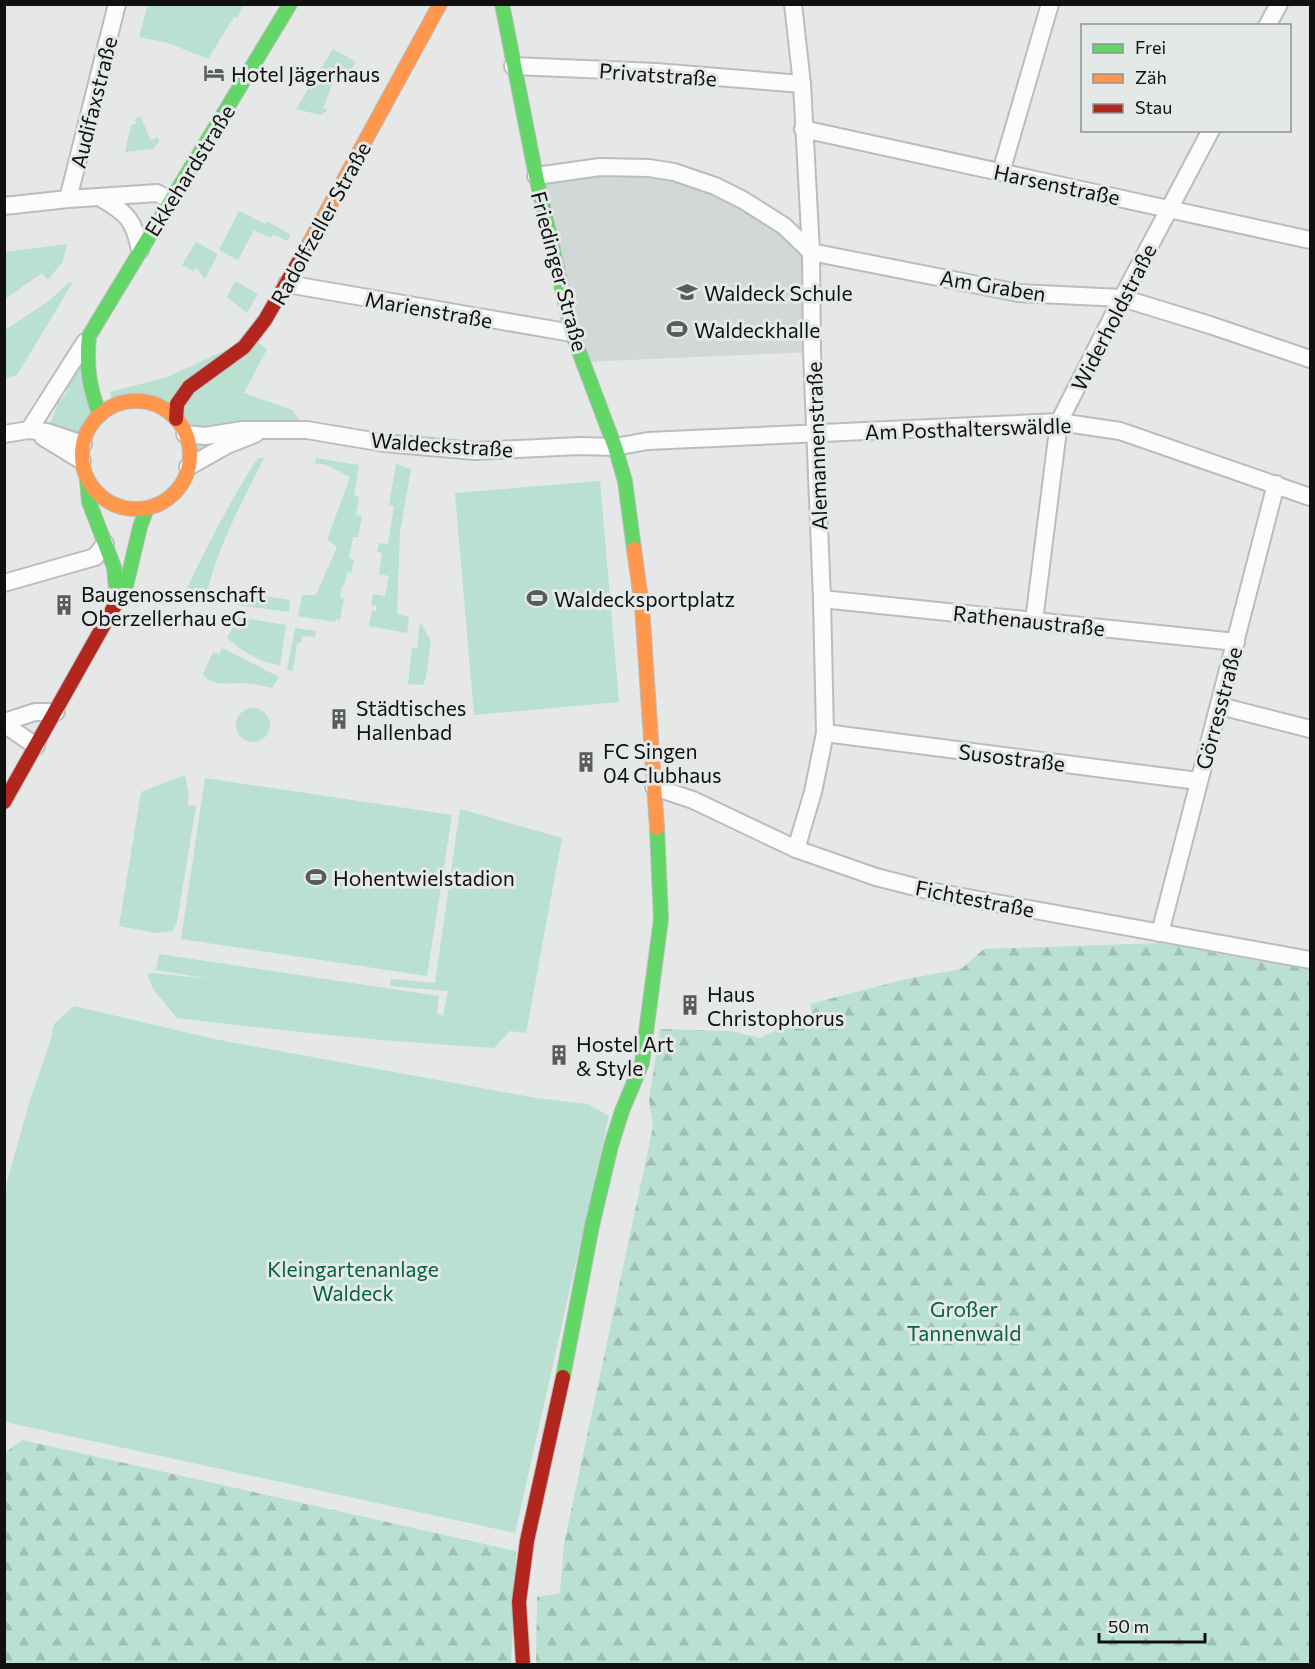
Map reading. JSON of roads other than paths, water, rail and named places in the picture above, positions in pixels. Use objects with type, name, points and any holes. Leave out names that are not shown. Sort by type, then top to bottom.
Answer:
[{"type":"main road","name":"Ekkehardstraße","points":[[100,415],[89,391],[86,361],[89,336],[290,4]]},
{"type":"main road","name":"Radolfzeller Straße","points":[[176,419],[177,404],[189,387],[244,347],[266,320],[440,4]]},
{"type":"main road","name":"Friedinger Straße","points":[[501,4],[536,176],[572,333],[626,481],[642,606],[661,919],[642,1063],[622,1111],[611,1146],[527,1541],[519,1602],[523,1665]]},
{"type":"main road","points":[[87,480],[100,496],[128,509],[147,508],[162,503],[183,481],[188,467],[189,451],[185,434],[176,419],[161,408],[146,402],[129,402],[114,406],[100,415],[90,427],[83,444],[82,461],[89,502],[114,567],[117,604]]},
{"type":"main road","points":[[4,802],[126,586],[134,563],[141,521],[147,508]]},
{"type":"street","name":"Audifaxstraße","points":[[68,199],[117,4]]},
{"type":"street","name":"Alemannenstraße","points":[[793,4],[802,84],[811,252],[812,352],[825,733],[813,792],[796,849]]},
{"type":"street","points":[[1001,172],[1050,4]]},
{"type":"street","points":[[1268,24],[1279,4]]},
{"type":"street","name":"Privatstraße","points":[[513,66],[656,72],[802,84]]},
{"type":"street","name":"Harsenstraße","points":[[803,129],[1311,240]]},
{"type":"street","name":"Widerholdstraße","points":[[1034,621],[1059,422],[1210,132]]},
{"type":"street","points":[[536,176],[600,167],[649,168],[696,178],[758,209],[784,226],[811,252]]},
{"type":"street","points":[[4,206],[158,193],[172,201]]},
{"type":"street","points":[[101,198],[120,209],[136,229],[140,250]]},
{"type":"street","name":"Am Graben","points":[[811,252],[1018,293],[1122,298],[1311,359]]},
{"type":"street","name":"Marienstraße","points":[[287,284],[572,333]]},
{"type":"street","name":"Ekkehardstraße","points":[[28,430],[89,336]]},
{"type":"street","name":"Am Posthalterswäldle","points":[[615,447],[648,441],[1059,422],[1119,431],[1311,497]]},
{"type":"street","name":"Waldeckstraße","points":[[188,467],[227,446],[270,429]]},
{"type":"street","points":[[28,430],[82,461]]},
{"type":"street","points":[[4,434],[28,430],[47,432],[83,444]]},
{"type":"street","name":"Waldeckstraße","points":[[185,434],[205,436],[242,430],[307,430],[384,443],[475,451],[579,446],[615,447]]},
{"type":"street","name":"Görresstraße","points":[[1160,933],[1276,484]]},
{"type":"street","points":[[4,583],[95,557],[105,544]]},
{"type":"street","name":"Rathenaustraße","points":[[822,599],[1236,642]]},
{"type":"street","points":[[1220,706],[1311,729]]},
{"type":"street","points":[[4,723],[35,712],[56,712]]},
{"type":"street","points":[[4,723],[36,747]]},
{"type":"street","name":"Susostraße","points":[[825,733],[1198,782]]},
{"type":"street","name":"Fichtestraße","points":[[654,787],[693,800],[796,849],[876,877],[935,892],[1311,960]]},
{"type":"place","name":"Hotel Jägerhaus","points":[[214,73]]},
{"type":"place","name":"Waldeck Schule","points":[[687,292]]},
{"type":"place","name":"Waldeckhalle","points":[[677,329]]},
{"type":"place","name":"Waldecksportplatz","points":[[537,598]]},
{"type":"place","name":"Baugenossenschaft Oberzellerhau eG","points":[[64,605]]},
{"type":"place","name":"Städtisches Hallenbad","points":[[339,719]]},
{"type":"place","name":"FC Singen 04 Clubhaus","points":[[586,762]]},
{"type":"place","name":"Hohentwielstadion","points":[[316,877]]},
{"type":"place","name":"Haus Christophorus","points":[[690,1005]]},
{"type":"place","name":"Hostel Art & Style","points":[[559,1055]]},
{"type":"park label","name":"Kleingartenanlage Waldeck","points":[[353,1280]]},
{"type":"park label","name":"Großer Tannenwald","points":[[964,1320]]}]
